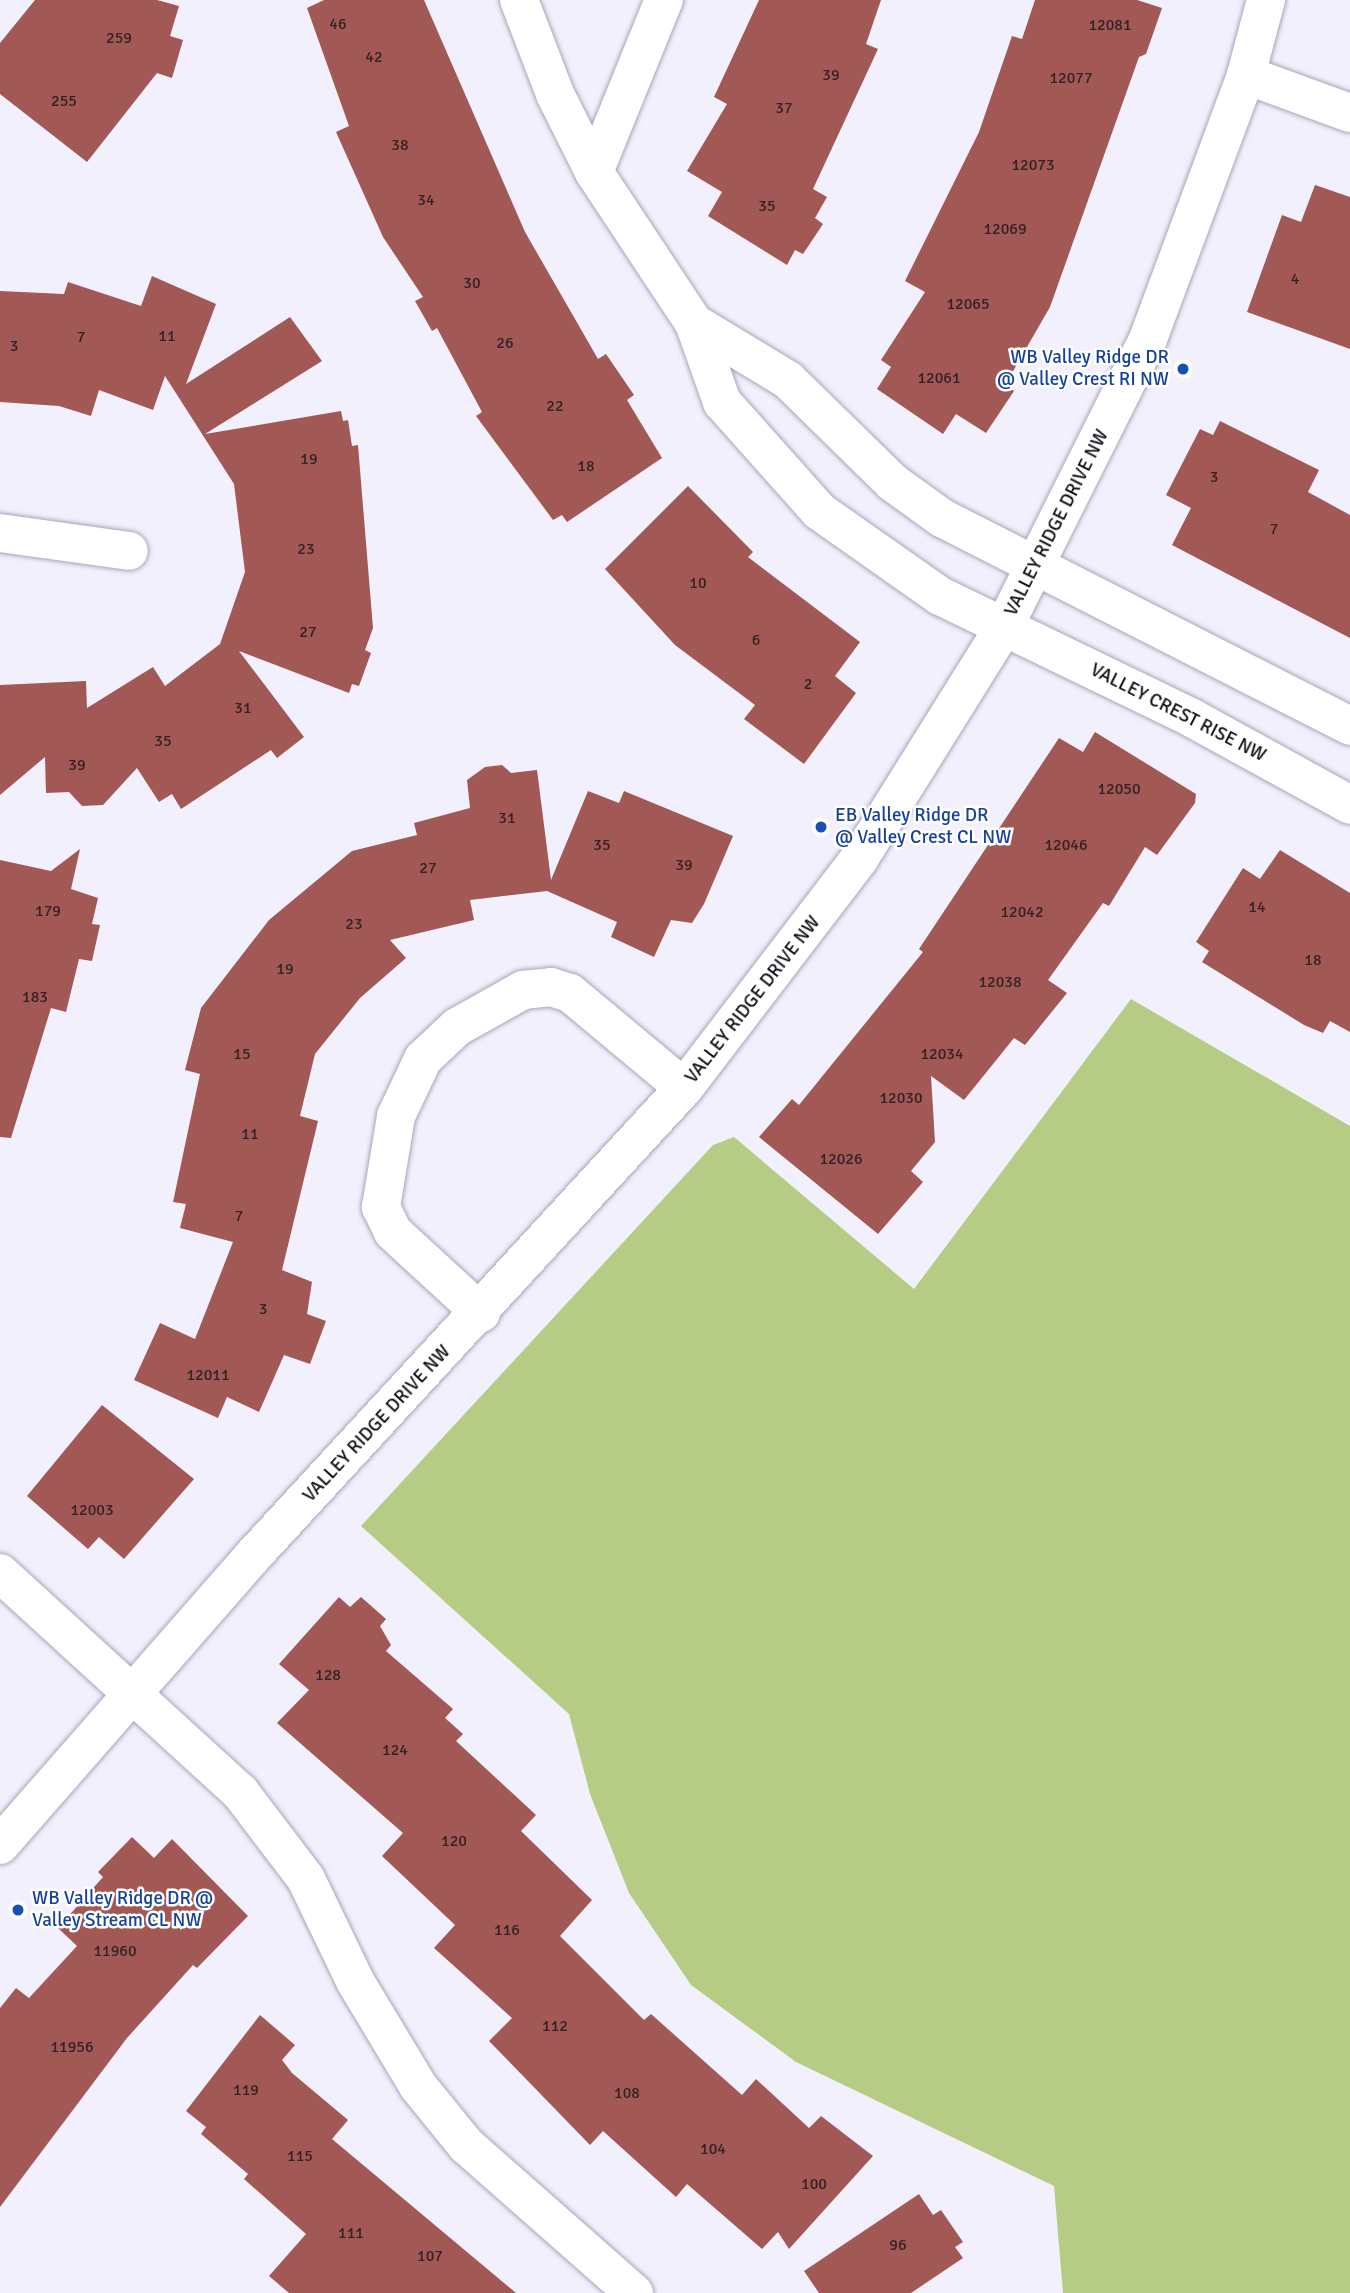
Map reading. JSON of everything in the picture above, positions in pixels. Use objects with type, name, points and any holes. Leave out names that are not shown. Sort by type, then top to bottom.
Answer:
[{"type":"street","points":[[519,0],[555,94],[594,172],[694,323],[788,380],[892,482],[932,511],[1350,726]]},
{"type":"street","points":[[594,172],[664,0]]},
{"type":"street","name":"VALLEY RIDGE DRIVE NW","points":[[0,1845],[132,1690],[481,1313],[684,1088],[859,859],[1004,627],[1037,567],[1148,339],[1246,75],[1266,0]]},
{"type":"street","points":[[1246,75],[1350,113]]},
{"type":"street","name":"VALLEY CREST RISE NW","points":[[694,323],[722,402],[819,511],[895,569],[1004,627],[1192,718],[1350,805]]},
{"type":"street","points":[[0,533],[130,551]]},
{"type":"street","points":[[481,1313],[393,1232],[381,1207],[396,1116],[423,1059],[457,1027],[523,990],[551,987],[569,993],[684,1088]]},
{"type":"street","points":[[0,1573],[132,1690],[240,1792],[306,1879],[391,2047],[466,2145],[634,2293]]},
{"type":"green space","points":[[1131,999],[1350,1126],[1350,2293],[1063,2293],[1054,2186],[796,2062],[691,1985],[629,1893],[590,1794],[569,1714],[361,1526],[713,1145],[734,1137],[914,1289]]},
{"type":"building","points":[[35,0],[157,0],[179,6],[170,36],[183,40],[172,78],[157,73],[87,162],[0,94],[0,43]]},
{"type":"building","points":[[324,0],[424,0],[525,232],[598,359],[606,354],[634,395],[627,400],[662,458],[567,522],[562,515],[553,520],[476,416],[482,412],[437,328],[432,331],[415,301],[423,297],[383,237],[336,132],[349,126],[307,8]]},
{"type":"building","points":[[759,0],[881,0],[866,44],[878,49],[813,189],[827,197],[815,218],[823,224],[803,254],[795,250],[787,265],[708,216],[722,192],[687,171],[727,104],[714,97]]},
{"type":"building","points":[[1035,0],[1137,0],[1162,8],[1146,54],[1139,57],[1050,307],[1005,385],[1014,391],[986,433],[956,414],[943,434],[877,389],[891,367],[881,360],[925,292],[905,281],[979,132],[1012,36],[1022,39]]},
{"type":"building","points":[[1315,185],[1350,197],[1350,349],[1247,312],[1282,215],[1301,222]]},
{"type":"building","points":[[152,276],[216,304],[186,384],[290,317],[322,361],[205,434],[341,411],[343,421],[348,420],[352,446],[358,445],[373,628],[365,650],[371,653],[359,686],[352,684],[349,693],[239,651],[304,737],[277,758],[271,750],[181,809],[172,794],[159,802],[137,768],[103,805],[82,806],[69,792],[46,793],[45,757],[0,795],[0,685],[86,681],[87,708],[153,667],[165,686],[220,644],[245,572],[234,484],[165,376],[153,410],[99,390],[91,416],[59,406],[0,402],[0,291],[64,294],[68,282],[141,306]]},
{"type":"building","points":[[1220,421],[1319,470],[1308,492],[1350,515],[1350,638],[1172,545],[1191,508],[1166,495],[1200,429],[1213,435]]},
{"type":"building","points":[[688,486],[753,552],[748,557],[860,642],[835,676],[856,693],[804,764],[744,719],[755,705],[675,645],[605,569]]},
{"type":"building","points":[[1095,732],[1196,794],[1195,803],[1157,855],[1145,847],[1109,906],[1103,903],[1048,980],[1067,993],[1025,1045],[1014,1038],[964,1100],[931,1076],[935,1142],[911,1171],[923,1182],[878,1234],[759,1137],[792,1099],[799,1105],[923,952],[919,949],[1059,738],[1083,752]]},
{"type":"building","points":[[502,765],[511,773],[537,770],[551,880],[588,791],[619,803],[624,791],[733,836],[704,904],[692,923],[671,920],[654,957],[611,937],[617,922],[547,891],[470,900],[474,920],[390,940],[406,958],[360,998],[315,1054],[300,1116],[318,1121],[282,1270],[312,1282],[307,1314],[326,1321],[310,1364],[284,1355],[259,1412],[227,1397],[218,1418],[134,1380],[160,1323],[195,1339],[233,1242],[180,1228],[186,1204],[173,1202],[200,1074],[185,1070],[201,1008],[269,920],[352,851],[417,835],[414,823],[470,808],[467,780],[485,767]]},
{"type":"building","points":[[80,849],[71,889],[98,898],[92,924],[100,925],[92,961],[79,959],[66,1012],[51,1008],[11,1138],[0,1137],[0,860],[51,871]]},
{"type":"building","points":[[1280,850],[1350,893],[1350,1032],[1330,1021],[1323,1033],[1304,1025],[1202,962],[1209,951],[1196,942],[1243,868],[1260,879]]},
{"type":"building","points":[[102,1405],[194,1479],[124,1559],[99,1537],[88,1549],[27,1496]]},
{"type":"building","points":[[339,1597],[350,1607],[361,1597],[386,1619],[380,1626],[391,1645],[386,1651],[453,1709],[445,1718],[463,1734],[456,1741],[536,1815],[521,1831],[592,1900],[560,1936],[644,2020],[651,2014],[742,2095],[756,2079],[809,2128],[821,2116],[873,2156],[789,2249],[778,2232],[762,2249],[687,2184],[676,2197],[603,2131],[590,2145],[489,2041],[512,2018],[434,1948],[455,1925],[382,1856],[403,1833],[277,1723],[309,1690],[279,1664]]},
{"type":"building","points":[[132,1837],[154,1858],[172,1839],[248,1916],[197,1968],[193,1965],[127,2038],[0,2207],[0,2008],[16,1988],[29,1998],[77,1946],[58,1928],[103,1877],[98,1872]]},
{"type":"building","points":[[260,2015],[295,2045],[282,2060],[292,2073],[348,2120],[332,2139],[516,2293],[289,2293],[269,2276],[306,2234],[244,2179],[248,2174],[201,2134],[206,2127],[186,2111]]},
{"type":"building","points":[[919,2194],[933,2215],[941,2210],[963,2242],[955,2247],[963,2258],[911,2293],[819,2293],[804,2271]]},
{"type":"place","name":"WB Valley Ridge DR @ Valley Crest RI NW","points":[[1183,369]]},
{"type":"place","name":"EB Valley Ridge DR @ Valley Crest CL NW","points":[[821,827]]},
{"type":"place","name":"WB Valley Ridge DR @ Valley Stream CL NW","points":[[18,1910]]}]
